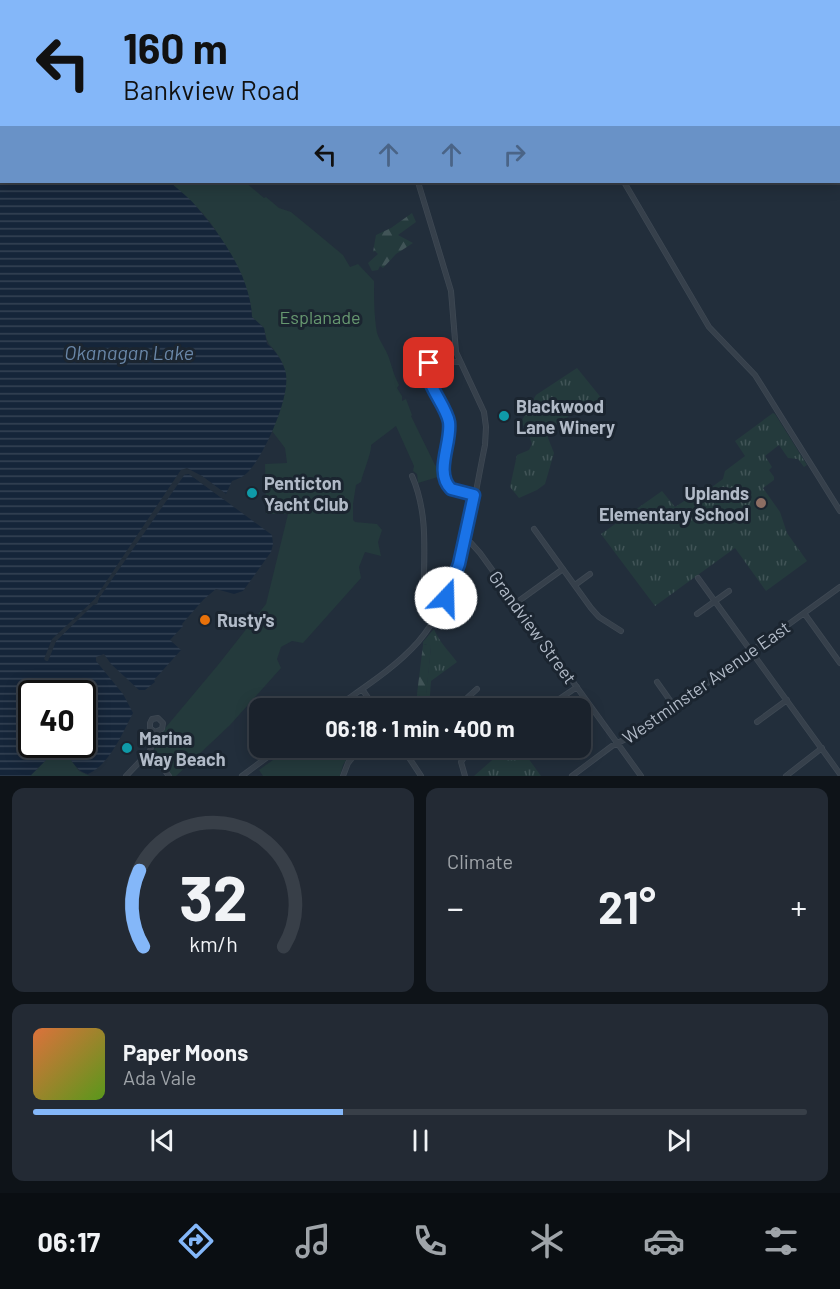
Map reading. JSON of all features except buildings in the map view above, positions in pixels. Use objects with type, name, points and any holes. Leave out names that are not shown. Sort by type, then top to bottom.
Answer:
[{"type":"street","points":[[349,698],[412,648],[432,623],[446,598],[455,577],[465,541],[485,444],[486,419],[480,402],[459,362],[455,347],[451,291],[418,183]]},
{"type":"street","points":[[625,183],[712,332],[751,370],[840,511]]},
{"type":"street","points":[[417,347],[429,363]]},
{"type":"street","points":[[459,362],[433,361],[426,366],[427,376],[444,405],[449,422],[444,467],[446,482],[451,489],[474,495]]},
{"type":"street","points":[[412,476],[422,507],[425,526],[424,612],[432,623]]},
{"type":"street","points":[[534,529],[595,613],[621,631]]},
{"type":"street","name":"Grandview Street","points":[[465,541],[471,543],[480,553],[641,776]]},
{"type":"street","points":[[516,603],[563,569]]},
{"type":"street","points":[[574,585],[590,574]]},
{"type":"street","points":[[698,578],[840,774]]},
{"type":"street","name":"Westminster Avenue East","points":[[572,776],[641,730],[840,588]]},
{"type":"street","points":[[697,614],[729,591]]},
{"type":"street","points":[[804,613],[840,663]]},
{"type":"street","points":[[657,682],[675,706]]},
{"type":"street","points":[[561,698],[577,687]]},
{"type":"street","points":[[362,689],[368,698]]},
{"type":"street","points":[[467,698],[477,689]]},
{"type":"street","points":[[757,722],[787,700]]},
{"type":"street","points":[[126,776],[150,751],[155,732]]},
{"type":"street","points":[[786,776],[822,748]]},
{"type":"street","points":[[150,751],[169,776]]},
{"type":"street","points":[[242,776],[266,758]]},
{"type":"street","points":[[344,776],[352,758]]},
{"type":"street","points":[[410,758],[421,776]]},
{"type":"street","points":[[464,758],[461,762],[465,776]]},
{"type":"green space","name":"Esplanade","points":[[171,183],[246,183],[279,208],[291,212],[343,255],[350,267],[358,264],[374,281],[377,333],[388,355],[402,401],[406,399],[411,416],[435,465],[441,471],[441,476],[418,483],[417,474],[413,471],[414,466],[396,426],[371,445],[361,482],[356,485],[353,520],[377,524],[382,530],[378,542],[381,556],[365,552],[359,567],[361,578],[303,643],[292,641],[281,647],[277,659],[281,668],[254,698],[249,698],[249,704],[230,725],[176,776],[171,776],[154,751],[156,739],[266,604],[288,514],[266,514],[265,464],[287,463],[285,448],[272,431],[284,394],[286,375],[279,357],[268,342],[264,328],[252,317],[244,282],[212,225]]},
{"type":"green space","points":[[412,213],[416,222],[398,235],[413,243],[396,254],[383,268],[380,266],[378,270],[372,271],[368,263],[378,254],[373,252],[376,235],[391,228]]},
{"type":"green space","points":[[577,368],[607,405],[576,411],[548,431],[548,438],[554,453],[545,484],[519,498],[510,487],[517,455],[529,450],[532,444],[521,422],[536,395]]},
{"type":"green space","points":[[773,413],[807,465],[804,467],[798,459],[788,458],[779,445],[765,456],[772,467],[769,470],[774,480],[763,488],[780,512],[787,533],[807,561],[766,591],[735,548],[655,606],[601,534],[662,491],[675,507],[695,494],[698,497],[723,479],[725,471],[745,456],[735,441]]},
{"type":"green space","points":[[434,629],[457,662],[431,681],[430,698],[417,698],[417,694],[422,697],[426,695],[431,646],[423,645]]},
{"type":"green space","points":[[423,645],[431,646],[426,696],[422,697],[417,694]]},
{"type":"green space","points":[[48,758],[70,758],[79,771],[90,776],[30,776]]},
{"type":"green space","points":[[276,758],[348,758],[340,776],[263,776],[259,770]]},
{"type":"green space","points":[[494,758],[528,758],[541,776],[474,776]]},
{"type":"water","name":"Okanagan Lake","points":[[0,183],[171,183],[197,207],[235,260],[247,288],[252,317],[264,328],[267,344],[275,352],[285,370],[285,393],[276,424],[262,453],[248,472],[232,481],[226,494],[202,476],[181,470],[94,600],[53,639],[48,661],[56,641],[93,605],[97,604],[185,474],[189,474],[272,535],[273,544],[271,552],[243,591],[234,594],[216,589],[182,624],[183,626],[170,640],[181,650],[154,680],[155,682],[145,690],[139,690],[111,664],[104,654],[96,657],[96,661],[123,694],[133,713],[115,748],[103,763],[88,774],[79,769],[69,758],[96,758],[96,680],[18,680],[18,758],[48,758],[30,776],[0,776]]},
{"type":"pier","points":[[187,468],[226,494],[223,499],[189,474],[183,475],[97,604],[93,605],[56,641],[46,661],[44,659],[52,639],[94,600],[181,470]]},
{"type":"place","name":"Blackwood Lane Winery","points":[[504,416]]},
{"type":"place","name":"Penticton Yacht Club","points":[[252,493]]},
{"type":"place","name":"Uplands Elementary School","points":[[761,503]]},
{"type":"place","name":"Rusty's","points":[[205,620]]},
{"type":"place","name":"Marina Way Beach","points":[[127,748]]},
{"type":"route","points":[[429,363],[426,366],[427,376],[444,405],[449,422],[450,430],[444,467],[446,482],[451,489],[474,495],[459,564],[446,598]]}]
